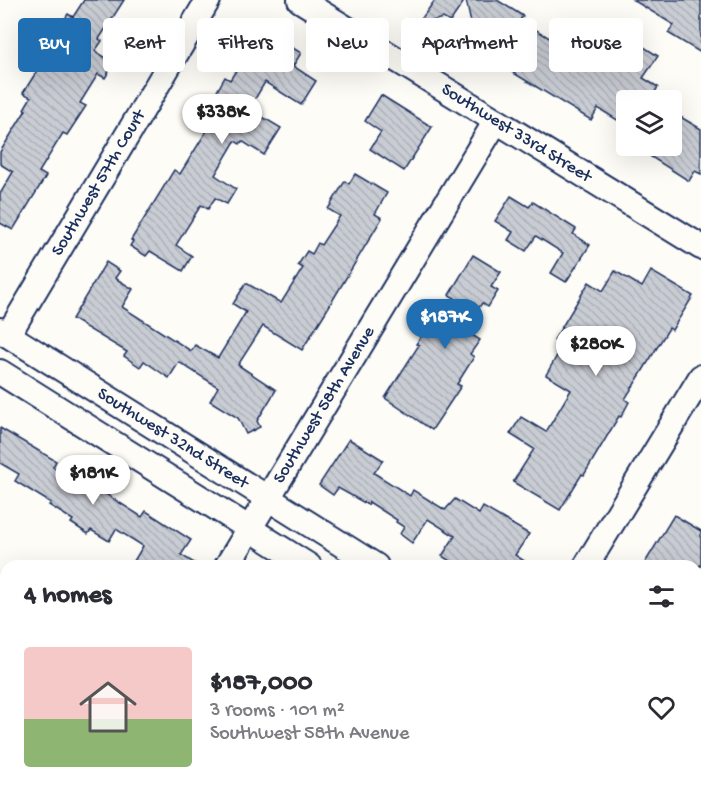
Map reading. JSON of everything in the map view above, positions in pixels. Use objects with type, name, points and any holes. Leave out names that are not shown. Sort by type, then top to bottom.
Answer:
[{"type":"street","name":"Southwest 57th Court","points":[[4,332],[208,0]]},
{"type":"street","name":"Southwest 33rd Street","points":[[300,0],[701,247]]},
{"type":"street","name":"Southwest 58th Avenue","points":[[230,560],[496,121]]},
{"type":"street","name":"Southwest 32nd Street","points":[[4,332],[366,560]]},
{"type":"street","name":"Southwest 32nd Street","points":[[0,372],[300,560]]},
{"type":"street","points":[[590,560],[701,377]]},
{"type":"building","points":[[84,0],[124,0],[112,18],[103,18],[103,33],[99,39],[102,41],[95,51],[103,56],[103,72],[109,72],[105,78],[98,74],[80,103],[86,106],[67,135],[63,133],[39,172],[46,176],[13,230],[0,223],[0,194],[13,172],[0,164],[0,152],[26,110],[24,109],[31,97],[23,93],[36,72],[91,72],[91,18],[65,18],[68,14],[73,17]]},
{"type":"building","points":[[435,0],[465,0],[453,18],[422,18]]},
{"type":"building","points":[[466,0],[497,0],[523,16],[522,18],[470,18]]},
{"type":"building","points":[[633,0],[701,0],[701,53],[668,33],[674,25]]},
{"type":"building","points":[[537,30],[549,38],[549,72],[643,72],[644,47],[658,56],[643,78],[658,87],[656,90],[616,90],[616,119],[598,108],[591,120],[512,72],[537,72]]},
{"type":"building","points":[[294,49],[301,53],[294,64]]},
{"type":"building","points":[[294,67],[316,81],[301,105],[265,82],[249,109],[281,128],[264,155],[242,141],[240,144],[235,141],[215,175],[236,189],[227,204],[215,198],[208,209],[201,205],[176,245],[192,256],[183,271],[150,251],[146,256],[130,246],[133,241],[131,240],[174,170],[180,174],[211,124],[202,118],[225,77],[230,80],[235,72],[294,72]]},
{"type":"building","points":[[381,95],[432,127],[404,171],[370,149],[381,132],[365,121]]},
{"type":"building","points":[[682,118],[701,129],[701,174],[695,171],[689,181],[650,156],[682,156]]},
{"type":"building","points":[[355,174],[387,193],[375,214],[382,218],[328,308],[302,350],[263,326],[238,365],[276,390],[257,421],[260,427],[246,434],[238,418],[210,401],[218,387],[179,362],[169,378],[144,361],[140,367],[124,356],[127,352],[72,319],[106,262],[120,271],[115,278],[133,289],[122,307],[191,351],[195,345],[218,358],[246,312],[233,304],[246,283],[281,303],[303,268],[298,265],[307,251],[312,254],[318,243],[321,245],[340,216],[328,209],[345,181],[349,184]]},
{"type":"building","points":[[511,196],[529,207],[533,202],[576,229],[573,234],[590,245],[566,282],[551,273],[563,253],[536,236],[526,251],[508,240],[513,232],[495,221]]},
{"type":"building","points":[[473,255],[501,272],[491,287],[498,291],[488,307],[482,303],[464,330],[480,340],[470,354],[474,357],[457,384],[461,386],[432,430],[385,398],[419,345],[416,344],[425,331],[427,332],[433,322],[438,326],[455,298],[449,295]]},
{"type":"building","points":[[615,271],[642,287],[651,271],[693,296],[672,330],[669,328],[625,399],[629,402],[621,417],[619,416],[560,510],[513,482],[534,449],[510,434],[521,417],[546,432],[571,390],[546,375],[563,345],[554,340],[589,282],[603,291]]},
{"type":"building","points":[[0,428],[56,461],[53,467],[84,487],[87,482],[142,517],[146,511],[191,540],[181,555],[189,560],[135,560],[143,546],[116,529],[109,541],[91,530],[88,534],[71,523],[73,520],[49,505],[51,503],[15,481],[19,474],[0,463]]},
{"type":"building","points":[[349,439],[383,460],[374,473],[410,496],[413,490],[445,510],[455,499],[479,514],[483,507],[529,534],[515,555],[523,560],[448,560],[442,556],[455,536],[428,519],[412,543],[400,534],[404,527],[396,522],[397,520],[369,502],[368,505],[338,488],[333,495],[319,485]]},
{"type":"building","points":[[674,515],[701,531],[701,560],[647,560]]}]
